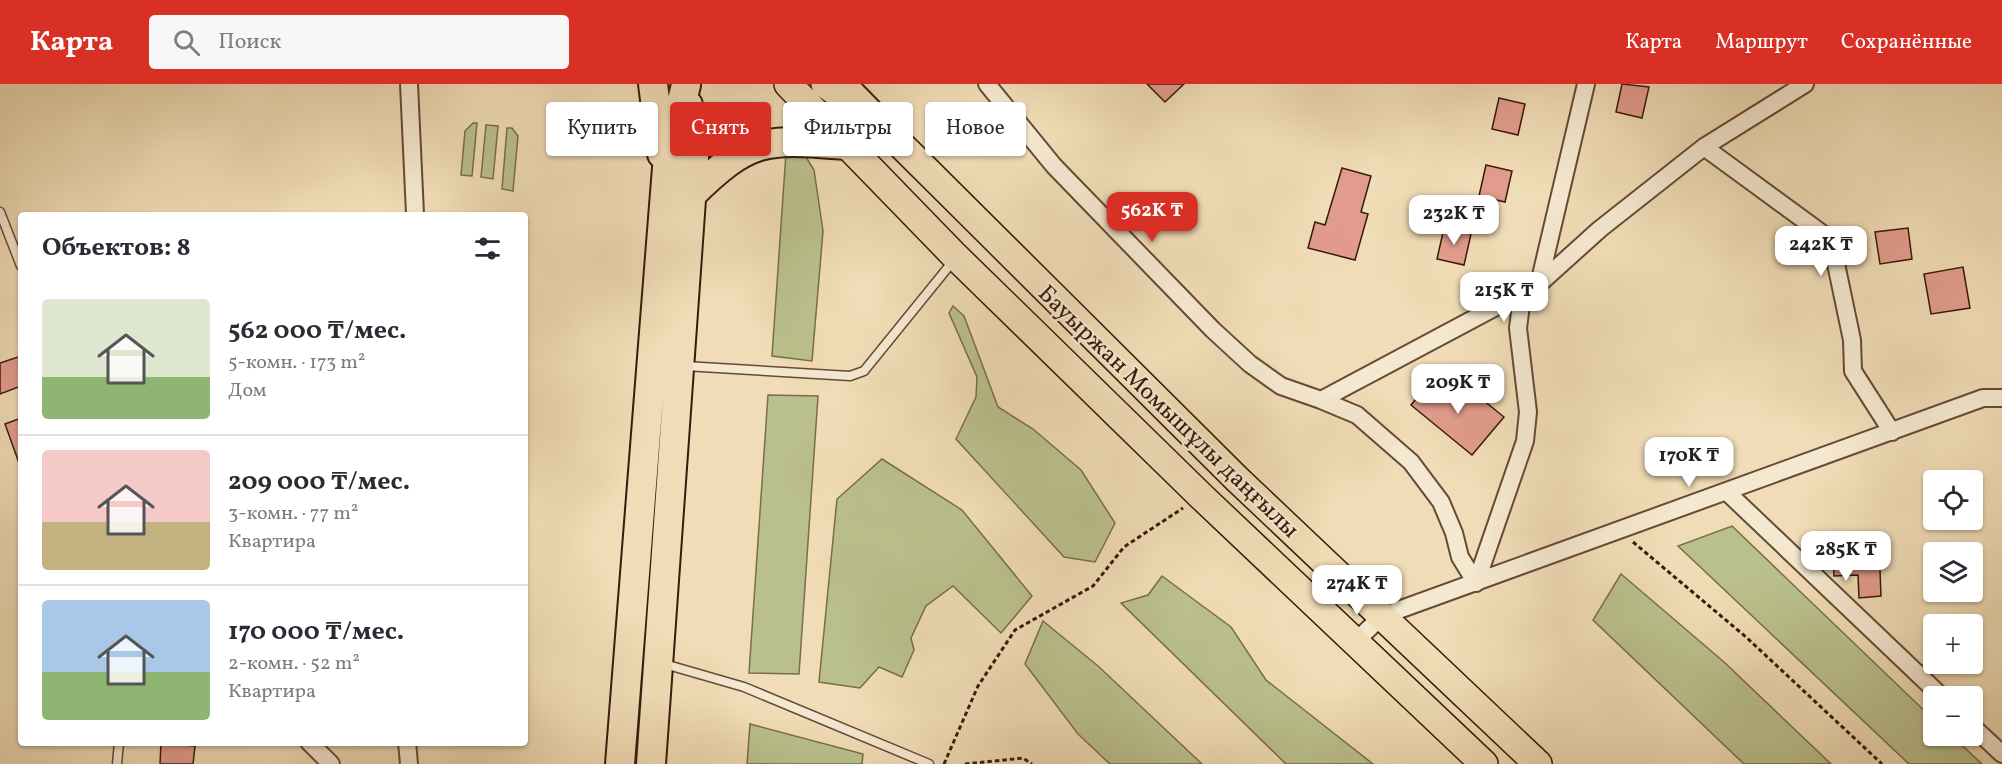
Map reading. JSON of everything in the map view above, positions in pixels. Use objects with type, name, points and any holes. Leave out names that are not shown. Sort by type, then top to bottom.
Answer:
[{"type":"highway","points":[[651,764],[678,366],[678,192],[652,84]]},
{"type":"highway","points":[[620,764],[678,192],[668,155],[686,84]]},
{"type":"highway","points":[[841,84],[859,102]]},
{"type":"highway","points":[[678,192],[730,159],[759,146],[783,142]]},
{"type":"main road","name":"Бауыржан Момышұлы даңғылы","points":[[788,84],[806,102]]},
{"type":"main road","name":"Бауыржан Момышұлы даңғылы","points":[[825,84],[850,102]]},
{"type":"main road","name":"Бауыржан Момышұлы даңғылы","points":[[859,156],[956,257],[1203,497],[1484,764]]},
{"type":"main road","name":"Бауыржан Момышұлы даңғылы","points":[[912,156],[1238,479],[1538,764]]},
{"type":"street","points":[[409,84],[415,212]]},
{"type":"street","points":[[987,84],[1054,166],[1213,330],[1250,364],[1281,386],[1357,415],[1411,462],[1441,502],[1454,533],[1460,557],[1476,583]]},
{"type":"street","points":[[1321,400],[1535,287],[1587,84]]},
{"type":"street","points":[[1476,583],[1525,441],[1528,412],[1518,328],[1521,305],[1535,287],[1600,229],[1704,147],[1805,84]]},
{"type":"street","points":[[1704,147],[1832,240],[1852,340],[1852,371],[1892,432]]},
{"type":"street","points":[[1355,642],[1382,616],[1728,493],[1983,398],[2002,398]]},
{"type":"street","points":[[1728,493],[1931,686]]},
{"type":"street","points":[[1983,736],[2002,754]]},
{"type":"street","points":[[313,746],[331,764]]},
{"type":"street","points":[[407,746],[409,764]]},
{"type":"lane","points":[[0,212],[18,258]]},
{"type":"lane","points":[[678,366],[850,376],[864,371],[956,257]]},
{"type":"lane","points":[[658,662],[744,687],[929,764]]},
{"type":"lane","points":[[117,764],[118,746]]},
{"type":"path","points":[[944,764],[978,686],[1015,630],[1093,586],[1124,547],[1203,497]]},
{"type":"path","points":[[1620,531],[1746,637],[1882,764]]},
{"type":"path","points":[[964,764],[1023,758],[1032,764]]},
{"type":"green space","points":[[473,123],[477,123],[472,176],[461,175],[465,131]]},
{"type":"green space","points":[[486,125],[498,126],[493,179],[481,177]]},
{"type":"green space","points":[[507,128],[512,128],[518,136],[513,191],[502,189]]},
{"type":"green space","points":[[786,156],[805,156],[814,170],[823,231],[812,361],[772,356]]},
{"type":"green space","points":[[953,306],[964,316],[998,407],[1033,429],[1081,470],[1115,523],[1095,562],[1064,557],[956,439],[976,397],[977,377],[949,313]]},
{"type":"green space","points":[[768,395],[818,396],[799,674],[749,673]]},
{"type":"green space","points":[[882,459],[962,510],[1032,596],[1001,633],[953,586],[926,606],[911,638],[914,650],[902,677],[879,667],[860,688],[819,682],[837,499]]},
{"type":"green space","points":[[1732,526],[1923,709],[1923,746],[1963,746],[1982,764],[1909,764],[1678,546]]},
{"type":"green space","points":[[1621,574],[1724,662],[1831,764],[1744,764],[1593,620]]},
{"type":"green space","points":[[1162,576],[1231,627],[1266,680],[1373,764],[1286,764],[1121,603],[1148,595]]},
{"type":"green space","points":[[1043,621],[1098,666],[1202,764],[1110,764],[1078,734],[1025,664]]},
{"type":"green space","points":[[750,724],[863,754],[862,764],[747,764]]},
{"type":"building","points":[[1147,84],[1184,84],[1165,102]]},
{"type":"building","points":[[1622,84],[1649,87],[1642,118],[1616,112]]},
{"type":"building","points":[[1499,98],[1525,104],[1518,135],[1492,129]]},
{"type":"building","points":[[1486,165],[1512,171],[1505,202],[1479,196]]},
{"type":"building","points":[[1342,168],[1371,176],[1361,212],[1368,214],[1355,260],[1308,248],[1315,222],[1325,225]]},
{"type":"building","points":[[1444,228],[1471,234],[1464,265],[1437,259]]},
{"type":"building","points":[[1908,228],[1912,259],[1880,264],[1875,232]]},
{"type":"building","points":[[1963,267],[1970,308],[1931,314],[1924,274]]},
{"type":"building","points":[[18,357],[18,387],[0,394],[0,363]]},
{"type":"building","points":[[1434,377],[1463,401],[1472,391],[1504,417],[1472,455],[1411,405]]},
{"type":"building","points":[[18,419],[18,460],[5,424]]},
{"type":"building","points":[[1879,545],[1881,596],[1859,598],[1858,575],[1834,576],[1833,548]]},
{"type":"building","points":[[161,746],[195,746],[193,764],[160,764]]}]
